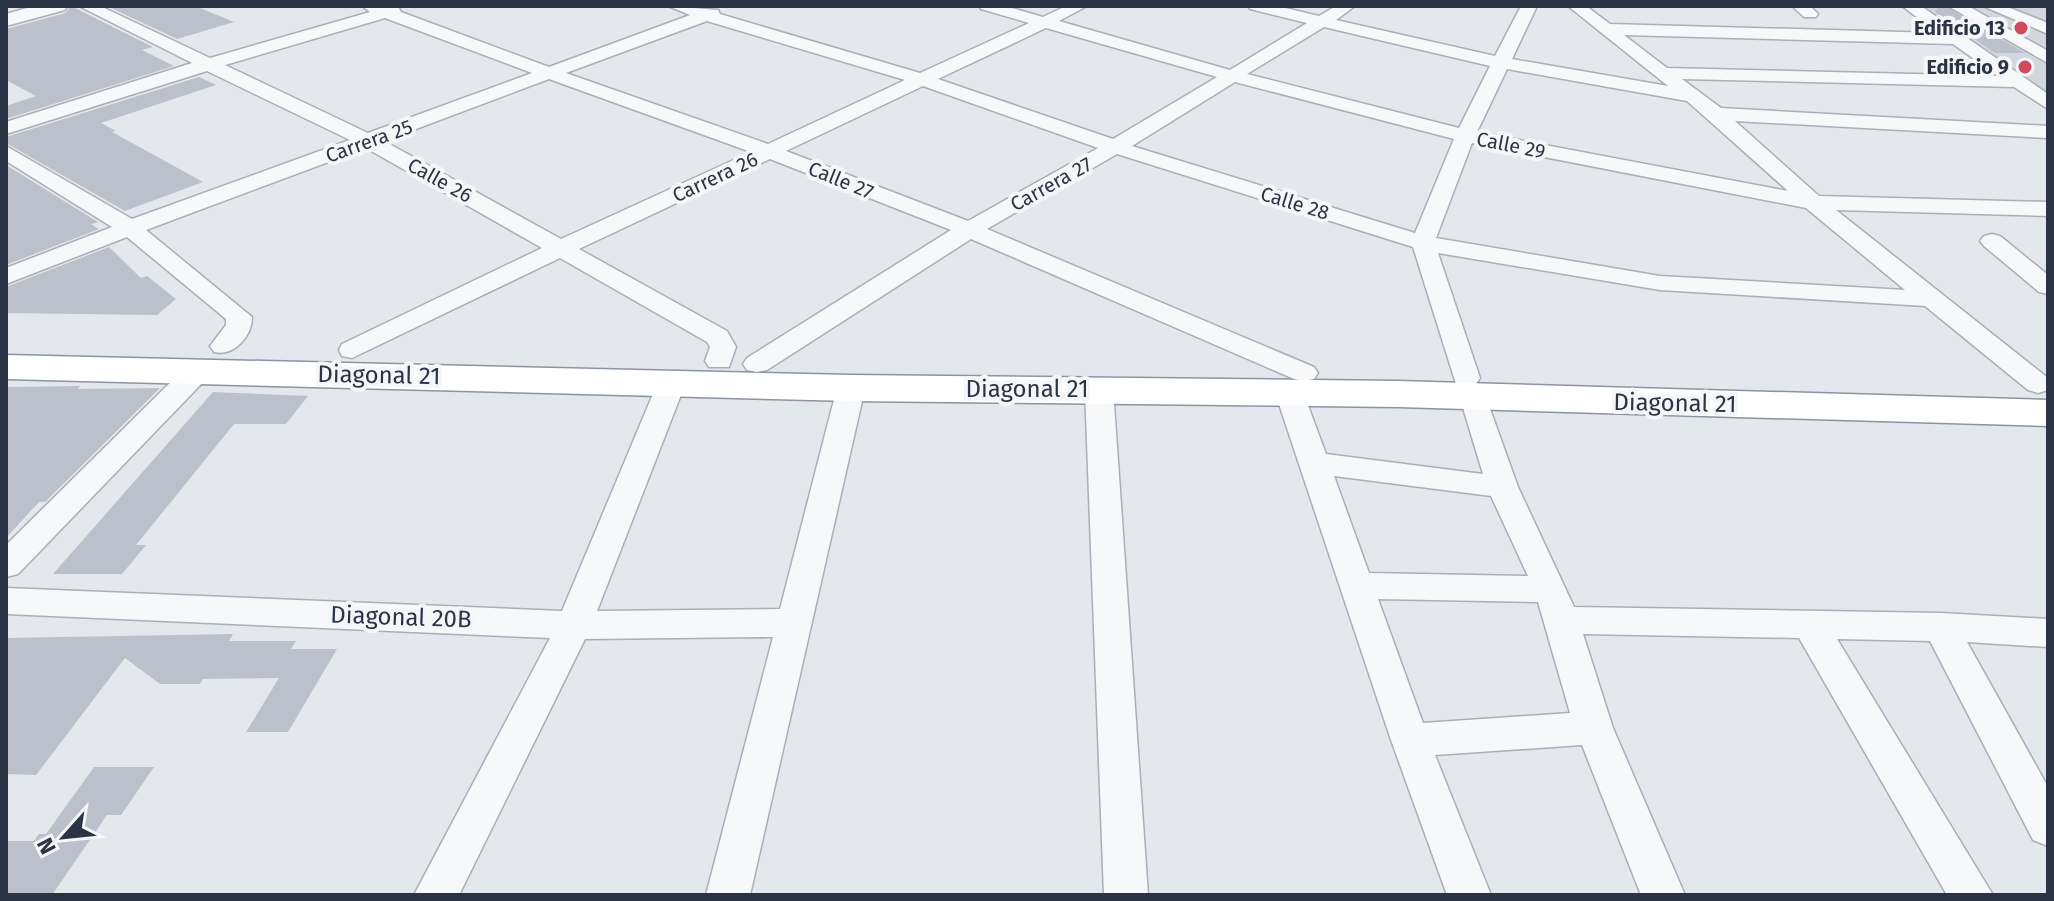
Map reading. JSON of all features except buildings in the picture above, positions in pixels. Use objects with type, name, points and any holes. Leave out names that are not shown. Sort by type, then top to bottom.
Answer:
[{"type":"highway","name":"Diagonal 21","points":[[6,342],[211,358],[851,388],[1099,389],[1297,383]]},
{"type":"highway","name":"Diagonal 21","points":[[6,367],[352,350],[1470,388],[2045,394]]},
{"type":"street","points":[[6,20],[58,6]]},
{"type":"street","name":"Calle 26","points":[[87,6],[368,141],[718,337],[738,362]]},
{"type":"street","points":[[6,128],[378,9],[407,6]]},
{"type":"street","name":"Calle 28","points":[[676,6],[920,79],[1115,147],[1423,243],[1660,283],[1934,299]]},
{"type":"street","name":"Carrera 25","points":[[6,277],[130,228],[732,6]]},
{"type":"street","name":"Calle 29","points":[[987,6],[1232,76],[1465,136],[1813,203],[2048,209]]},
{"type":"street","name":"Carrera 26","points":[[352,350],[1079,6]]},
{"type":"street","points":[[1256,6],[1501,63],[1693,97]]},
{"type":"street","name":"Carrera 27","points":[[738,362],[1115,147],[1347,6]]},
{"type":"street","points":[[1529,6],[1465,136],[1423,243],[1502,487],[1556,604],[1594,728],[1663,895]]},
{"type":"street","points":[[1576,6],[1716,114],[1813,203],[1934,299],[2045,394]]},
{"type":"street","points":[[1910,6],[2048,103]]},
{"type":"street","points":[[1956,6],[2048,58]]},
{"type":"street","points":[[1991,6],[2048,29]]},
{"type":"street","name":"Calle 27","points":[[378,9],[550,75],[770,151],[968,230],[1297,383]]},
{"type":"street","points":[[1607,29],[1957,39]]},
{"type":"street","points":[[1663,73],[2017,82]]},
{"type":"street","points":[[1716,114],[2048,132]]},
{"type":"street","points":[[6,152],[130,228],[239,317],[239,326],[211,358],[6,565]]},
{"type":"street","points":[[1992,241],[2048,287]]},
{"type":"street","points":[[436,895],[574,625],[672,382]]},
{"type":"street","points":[[1297,383],[1313,463],[1410,740],[1469,895]]},
{"type":"street","points":[[728,895],[851,388]]},
{"type":"street","points":[[1099,389],[1126,895]]},
{"type":"street","points":[[1313,463],[1502,487]]},
{"type":"street","points":[[1355,586],[1810,625],[1941,627],[2048,633]]},
{"type":"street","name":"Diagonal 20B","points":[[6,601],[574,625],[796,623]]},
{"type":"street","points":[[1810,625],[1971,895]]},
{"type":"street","points":[[1941,627],[2048,827]]},
{"type":"street","points":[[1410,740],[1594,728]]},
{"type":"shaded area","points":[[1914,6],[1951,6],[2048,58],[2048,93]]},
{"type":"shaded area","points":[[1956,6],[2048,6],[2048,56]]},
{"type":"place","name":"Edificio 13","points":[[2021,28]]},
{"type":"place","name":"Edificio 9","points":[[2025,67]]}]
